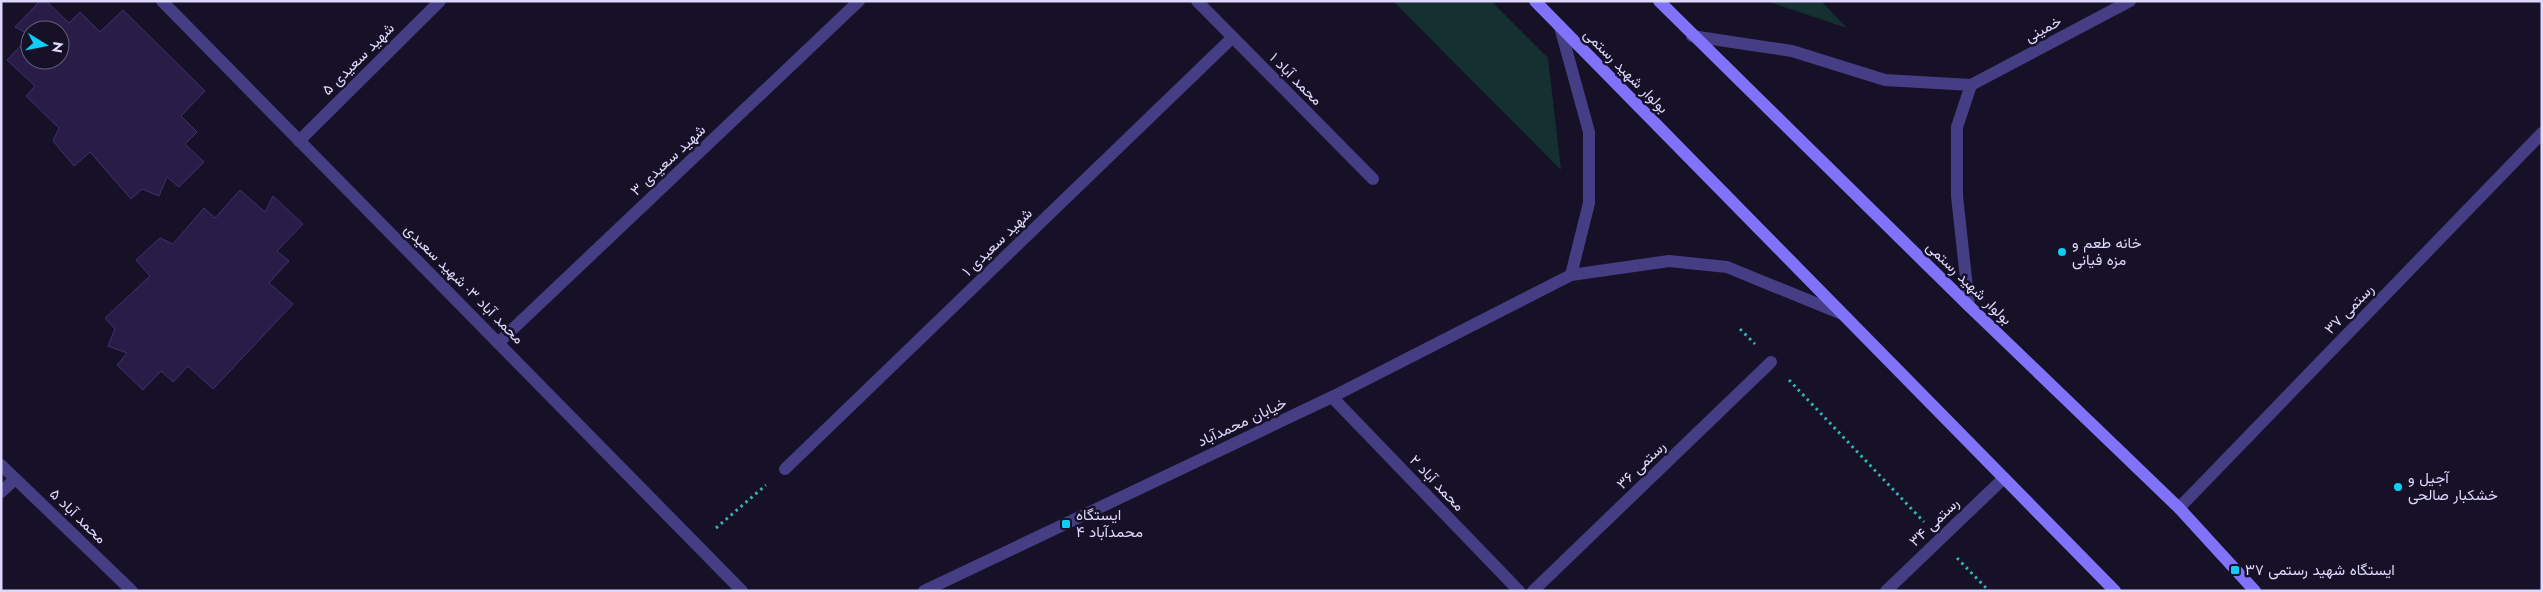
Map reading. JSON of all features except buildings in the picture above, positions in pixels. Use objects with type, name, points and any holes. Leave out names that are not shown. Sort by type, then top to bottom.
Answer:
[{"type":"main road","name":"بولوار شهید رستمی","points":[[1534,1],[2115,591]]},
{"type":"main road","name":"بولوار شهید رستمی","points":[[1659,1],[1692,36],[2179,508],[2255,591]]},
{"type":"street","name":"محمد آباد ۳- شهید سعیدی","points":[[162,1],[742,591]]},
{"type":"street","name":"شهید سعیدی ۵","points":[[299,141],[440,1]]},
{"type":"street","name":"شهید سعیدی ۳","points":[[498,342],[859,1]]},
{"type":"street","name":"محمد آباد ۱","points":[[1197,1],[1373,179]]},
{"type":"street","name":"خمینی","points":[[1971,85],[2130,1]]},
{"type":"street","points":[[1560,28],[1589,132],[1589,203],[1571,275]]},
{"type":"street","points":[[1692,36],[1792,51],[1885,80],[1971,85],[1957,127],[1958,196],[1969,306]]},
{"type":"street","name":"شهید سعیدی ۱","points":[[785,469],[1232,38]]},
{"type":"street","name":"رستمی ۳۷","points":[[2179,508],[2542,134]]},
{"type":"street","name":"خیابان محمدآباد","points":[[924,591],[1332,397],[1571,275],[1668,262],[1727,267],[1842,314]]},
{"type":"street","name":"رستمی ۳۶","points":[[1533,591],[1772,362]]},
{"type":"street","name":"محمد آباد ۲","points":[[1332,397],[1519,591]]},
{"type":"street","name":"محمد آباد ۵","points":[[1,465],[132,591]]},
{"type":"street","points":[[1,492],[15,478]]},
{"type":"street","name":"رستمی ۳۴","points":[[1886,591],[2004,478]]},
{"type":"path","points":[[1740,328],[1988,591]]},
{"type":"path","points":[[696,545],[785,469]]},
{"type":"green space","points":[[1393,1],[1491,1],[1548,58],[1561,170]]},
{"type":"green space","points":[[1766,1],[1821,1],[1847,28]]},
{"type":"place","name":"خانه طعم و مزه فیانی","points":[[2062,252]]},
{"type":"place","name":"آجیل و خشکبار صالحی","points":[[2398,487]]},
{"type":"place","name":"ایستگاه محمدآباد ۴","points":[[1066,524]]},
{"type":"place","name":"ایستگاه شهید رستمی ۳۷","points":[[2235,570]]}]
